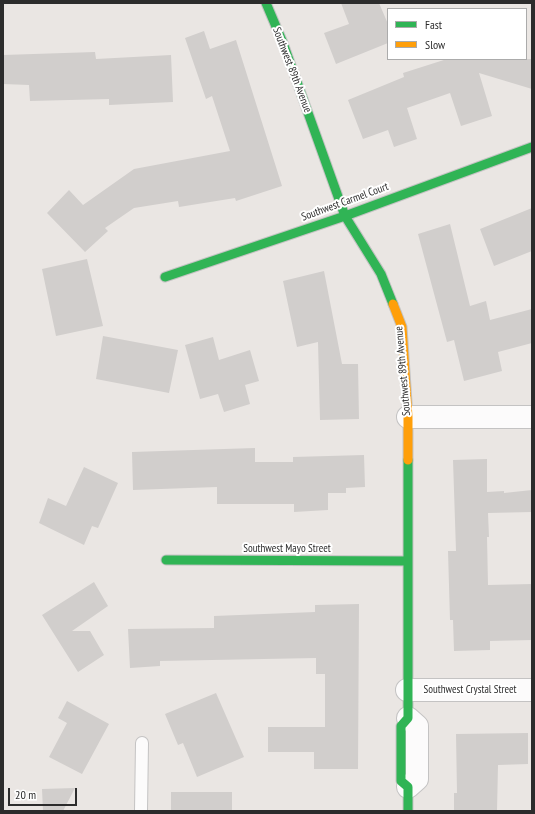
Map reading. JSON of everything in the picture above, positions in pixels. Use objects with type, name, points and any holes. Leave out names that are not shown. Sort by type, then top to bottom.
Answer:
[{"type":"street","name":"Southwest 89th Avenue","points":[[266,3],[284,43],[345,216],[381,274],[402,327],[408,417],[408,718],[417,726],[417,779],[408,787],[408,811]]},
{"type":"street","name":"Southwest Carmel Court","points":[[165,277],[345,216],[532,147]]},
{"type":"street","points":[[408,417],[532,417]]},
{"type":"street","name":"Southwest Mayo Street","points":[[166,560],[408,562]]},
{"type":"street","name":"Southwest Crystal Street","points":[[407,690],[532,690]]},
{"type":"lane","points":[[141,811],[142,743]]},
{"type":"building","points":[[341,3],[379,3],[387,22],[387,43],[336,64],[324,33],[349,24]]},
{"type":"building","points":[[204,31],[210,49],[236,40],[282,186],[236,201],[235,198],[179,207],[178,201],[134,208],[105,228],[108,231],[85,252],[47,213],[69,190],[83,205],[134,169],[230,151],[212,96],[206,99],[185,38]]},
{"type":"building","points":[[95,52],[96,59],[171,55],[173,102],[109,105],[109,99],[30,101],[29,85],[3,84],[3,55]]},
{"type":"building","points":[[532,59],[532,89],[479,73],[492,116],[461,126],[450,93],[407,108],[417,139],[394,147],[388,130],[363,139],[348,100],[404,77],[403,73],[444,60]]},
{"type":"building","points":[[532,208],[532,251],[494,266],[480,229]]},
{"type":"building","points":[[450,224],[470,306],[486,301],[490,320],[532,309],[532,343],[498,352],[502,371],[464,381],[454,340],[447,342],[418,234]]},
{"type":"building","points":[[87,259],[103,326],[56,336],[42,269]]},
{"type":"building","points":[[324,271],[342,364],[358,364],[359,419],[320,420],[318,342],[297,347],[283,281]]},
{"type":"building","points":[[103,336],[178,350],[169,393],[96,379]]},
{"type":"building","points":[[213,337],[219,360],[250,350],[259,381],[245,385],[250,404],[224,412],[218,394],[200,399],[185,345]]},
{"type":"building","points":[[255,448],[255,462],[293,462],[293,457],[364,455],[365,487],[346,488],[346,493],[328,493],[328,510],[294,512],[294,504],[217,504],[217,487],[133,490],[132,452]]},
{"type":"building","points":[[487,459],[487,492],[504,491],[504,493],[532,490],[532,512],[488,513],[489,537],[487,537],[488,585],[532,584],[532,640],[490,641],[490,650],[454,651],[453,620],[450,620],[448,551],[456,551],[453,460]]},
{"type":"building","points":[[84,467],[118,483],[98,528],[92,526],[84,545],[39,523],[48,498],[66,506]]},
{"type":"building","points":[[94,582],[108,606],[72,631],[90,631],[104,655],[78,672],[42,615]]},
{"type":"building","points":[[359,604],[358,769],[314,769],[314,752],[268,752],[268,727],[325,727],[325,674],[316,674],[316,658],[160,661],[160,666],[130,668],[128,629],[214,628],[214,616],[315,612],[315,605]]},
{"type":"building","points":[[216,693],[244,757],[197,777],[183,743],[178,745],[165,714]]},
{"type":"building","points":[[67,701],[109,724],[82,774],[49,757],[67,723],[58,718]]},
{"type":"building","points":[[528,733],[528,764],[498,765],[497,811],[454,811],[454,793],[457,793],[456,734]]},
{"type":"building","points":[[75,788],[63,811],[43,811],[42,789]]},
{"type":"building","points":[[171,792],[232,792],[232,811],[171,811]]},
{"type":"traffic: fast","points":[[266,3],[283,43],[345,216],[381,274],[393,304]]},
{"type":"traffic: fast","points":[[165,277],[345,216],[532,147]]},
{"type":"traffic: fast","points":[[408,460],[408,718],[401,726],[401,781],[408,787],[408,811]]},
{"type":"traffic: fast","points":[[166,560],[408,561]]},
{"type":"traffic: slow","points":[[393,304],[402,327],[408,417],[408,460]]}]
